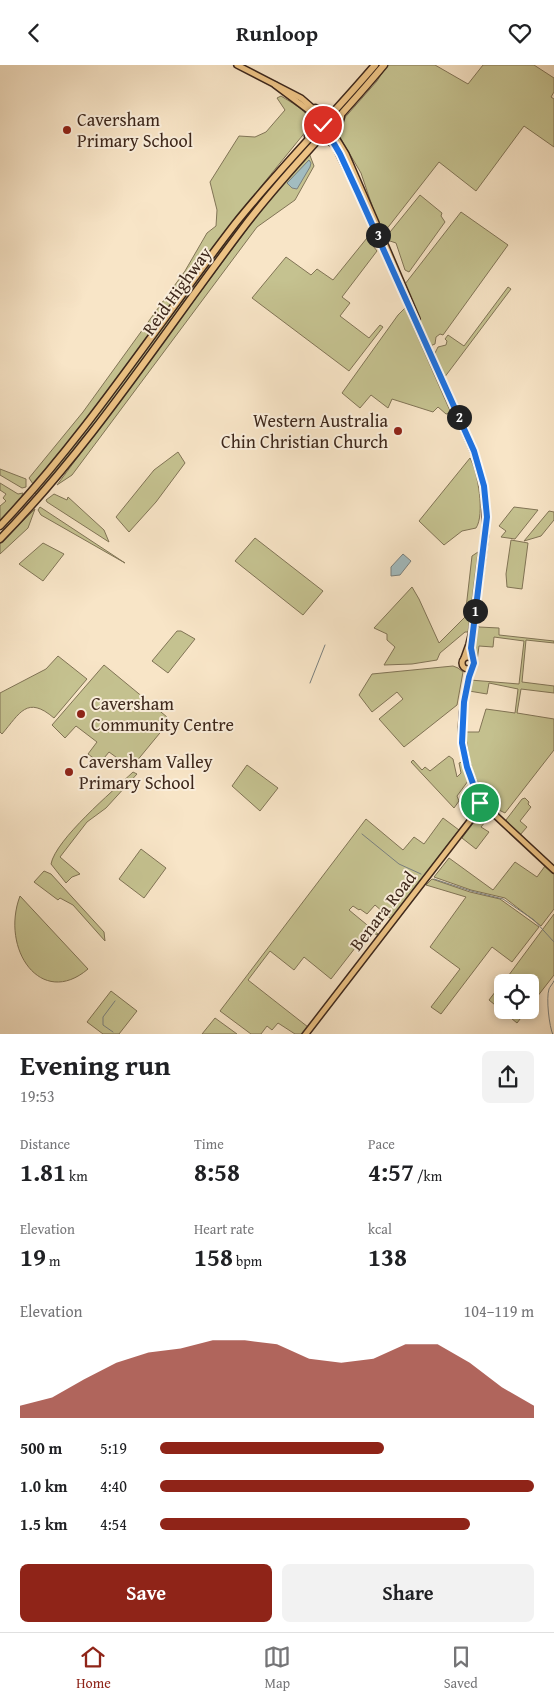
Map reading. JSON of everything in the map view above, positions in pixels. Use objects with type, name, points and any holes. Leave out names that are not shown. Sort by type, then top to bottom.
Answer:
[{"type":"highway","name":"Reid Highway","points":[[0,539],[41,495],[86,439],[241,230],[318,140],[334,112],[375,65]]},
{"type":"highway","name":"Reid Highway","points":[[0,525],[80,434],[235,225],[304,144],[342,113],[384,65]]},
{"type":"highway","points":[[315,108],[328,113],[334,112]]},
{"type":"highway","points":[[336,134],[342,113]]},
{"type":"highway","points":[[304,144],[315,125],[315,116]]},
{"type":"highway","points":[[318,140],[326,139],[334,144]]},
{"type":"main road","points":[[237,65],[295,94],[315,108],[326,126],[358,193],[474,451],[484,486],[486,531],[474,623],[471,639],[462,663],[466,674],[463,691],[462,743],[467,767],[484,805],[554,870]]},
{"type":"main road","points":[[275,85],[336,134],[353,167],[380,235],[415,310],[425,341]]},
{"type":"main road","points":[[464,702],[474,663],[471,648],[474,623]]},
{"type":"main road","points":[[464,658],[469,657],[473,659]]},
{"type":"main road","points":[[464,667],[472,667]]},
{"type":"main road","points":[[475,787],[490,800],[484,805]]},
{"type":"main road","name":"Benara Road","points":[[307,1034],[484,805]]},
{"type":"shaded area","points":[[387,65],[435,65],[468,84],[483,65],[534,65],[554,78],[554,92],[551,97],[554,99],[554,147],[524,126],[476,191],[439,162],[382,235],[361,173],[338,134],[341,122],[377,81]]},
{"type":"shaded area","points":[[281,96],[304,112],[311,125],[241,211],[92,413],[33,484],[29,478],[83,412],[185,271],[207,233],[216,226],[217,210],[210,182],[239,136],[255,137],[266,132],[285,110],[277,98]]},
{"type":"shaded area","points":[[309,153],[314,166],[295,200],[257,227],[72,475],[57,485],[259,213]]},
{"type":"shaded area","points":[[420,195],[442,213],[441,216],[445,222],[409,272],[405,270],[396,243],[387,240],[386,237]]},
{"type":"shaded area","points":[[262,197],[82,442],[38,495],[32,492],[250,209]]},
{"type":"shaded area","points":[[461,212],[508,245],[443,335],[440,334],[436,337],[435,344],[430,346],[405,284]]},
{"type":"shaded area","points":[[367,238],[377,251],[342,297],[350,303],[340,316],[369,338],[380,325],[383,327],[349,371],[252,298],[286,257],[311,275],[317,269],[333,280]]},
{"type":"shaded area","points":[[508,287],[511,289],[444,378],[434,355],[438,347],[446,345],[447,341],[445,339],[448,335],[464,346]]},
{"type":"shaded area","points":[[405,308],[451,413],[446,414],[438,407],[433,412],[392,399],[388,408],[371,395],[360,408],[342,393]]},
{"type":"shaded area","points":[[178,452],[185,463],[156,502],[129,532],[116,517],[154,470]]},
{"type":"shaded area","points":[[470,458],[476,473],[479,493],[479,522],[476,528],[462,531],[444,545],[419,521]]},
{"type":"shaded area","points":[[0,469],[26,479],[26,487],[22,488],[0,475]]},
{"type":"shaded area","points":[[0,483],[18,494],[23,493],[21,498],[0,520],[0,506],[6,501],[3,498],[6,494],[0,490]]},
{"type":"shaded area","points":[[54,494],[67,500],[68,497],[104,530],[109,542],[47,502],[46,500]]},
{"type":"shaded area","points":[[40,507],[125,563],[41,515],[38,510]]},
{"type":"shaded area","points":[[514,507],[538,510],[515,539],[501,537],[506,531],[499,526]]},
{"type":"shaded area","points":[[35,509],[28,528],[0,554],[0,544]]},
{"type":"shaded area","points":[[549,511],[554,512],[554,520],[541,536],[524,541]]},
{"type":"shaded area","points":[[255,538],[323,591],[303,615],[235,561]]},
{"type":"shaded area","points":[[511,540],[528,543],[522,589],[507,587],[506,574]]},
{"type":"shaded area","points":[[43,543],[64,554],[43,581],[19,564]]},
{"type":"shaded area","points":[[478,552],[468,632],[465,632],[440,653],[437,660],[412,664],[384,665],[395,647],[387,640],[387,634],[374,628],[412,587],[439,643],[465,617],[472,556]]},
{"type":"shaded area","points":[[477,624],[479,627],[499,628],[499,635],[554,641],[554,643],[526,640],[522,682],[554,686],[554,693],[521,689],[517,713],[554,719],[554,750],[505,813],[499,810],[492,795],[479,785],[471,768],[465,732],[479,732],[486,709],[515,713],[518,689],[489,683],[487,694],[469,691],[470,680],[519,684],[524,641],[494,637],[493,647],[479,646],[477,661],[474,647]]},
{"type":"shaded area","points":[[177,631],[181,631],[195,639],[168,673],[152,661]]},
{"type":"shaded area","points":[[58,656],[87,679],[54,718],[45,711],[30,707],[19,714],[2,734],[0,732],[0,693],[46,669]]},
{"type":"shaded area","points":[[104,665],[167,717],[164,728],[131,768],[109,752],[100,763],[88,754],[97,742],[76,726],[65,738],[52,725]]},
{"type":"shaded area","points":[[453,666],[463,672],[457,705],[404,747],[379,719],[403,699],[397,692],[372,712],[359,695],[372,674]]},
{"type":"shaded area","points":[[449,756],[453,759],[457,777],[461,773],[459,763],[462,762],[468,781],[457,796],[459,801],[454,808],[411,762],[413,760],[422,770],[425,767],[430,771]]},
{"type":"shaded area","points":[[247,765],[278,788],[260,811],[232,786]]},
{"type":"shaded area","points":[[133,772],[137,774],[106,808],[87,822],[60,857],[80,874],[72,877],[66,883],[51,864],[55,854],[86,816]]},
{"type":"shaded area","points":[[525,798],[531,807],[520,821],[527,827],[520,835],[506,820],[522,799]]},
{"type":"shaded area","points":[[485,811],[490,816],[481,827],[489,832],[476,849],[462,838],[481,813]]},
{"type":"shaded area","points":[[443,818],[459,830],[391,919],[375,905],[367,914],[353,906],[349,910],[378,934],[369,930],[331,979],[304,957],[294,970],[270,951],[248,980],[308,1027],[301,1034],[295,1034],[278,1023],[272,1030],[267,1026],[261,1034],[251,1034],[220,1011],[366,819],[403,850],[414,837],[424,844]]},
{"type":"shaded area","points":[[141,849],[166,868],[144,898],[119,879]]},
{"type":"shaded area","points":[[449,858],[493,890],[515,862],[537,877],[545,866],[554,874],[554,909],[541,926],[505,898],[471,890],[434,877]]},
{"type":"shaded area","points":[[44,871],[51,874],[104,932],[105,941],[73,905],[60,898],[58,900],[34,882]]},
{"type":"shaded area","points":[[432,879],[470,892],[500,899],[539,927],[512,962],[492,947],[441,1014],[431,1007],[460,969],[430,947],[466,897],[426,885]]},
{"type":"shaded area","points":[[20,896],[88,969],[71,980],[55,982],[41,977],[29,967],[20,953],[16,935],[15,916]]},
{"type":"shaded area","points":[[554,914],[554,975],[539,994],[539,974],[510,974]]},
{"type":"shaded area","points":[[111,991],[137,1011],[119,1034],[103,1034],[87,1022]]},
{"type":"shaded area","points":[[494,993],[494,1004],[489,1000]]},
{"type":"shaded area","points":[[215,1018],[237,1034],[202,1034]]},
{"type":"shaded area","points":[[512,1019],[520,1019],[517,1023]]},
{"type":"water","points":[[309,160],[311,163],[310,167],[297,189],[292,188],[287,183]]},
{"type":"water","points":[[403,554],[411,561],[400,575],[391,576],[391,567]]},
{"type":"waterway","points":[[310,683],[325,645]]},
{"type":"waterway","points":[[362,834],[399,864],[421,874]]},
{"type":"waterway","points":[[434,879],[503,899],[534,920],[554,942]]},
{"type":"waterway","points":[[553,1034],[549,1019],[548,999],[549,989],[554,981]]},
{"type":"waterway","points":[[113,1032],[103,1025],[103,1017],[115,1001]]},
{"type":"place","name":"Caversham Primary School","points":[[67,130]]},
{"type":"place","name":"Western Australia Chin Christian Church","points":[[398,431]]},
{"type":"place","name":"Caversham Community Centre","points":[[81,714]]},
{"type":"place","name":"Caversham Valley Primary School","points":[[69,772]]},
{"type":"route","points":[[323,125],[340,154],[425,341],[474,451],[484,486],[487,517],[471,648],[474,663],[467,682],[461,730],[465,760],[480,803]]}]
